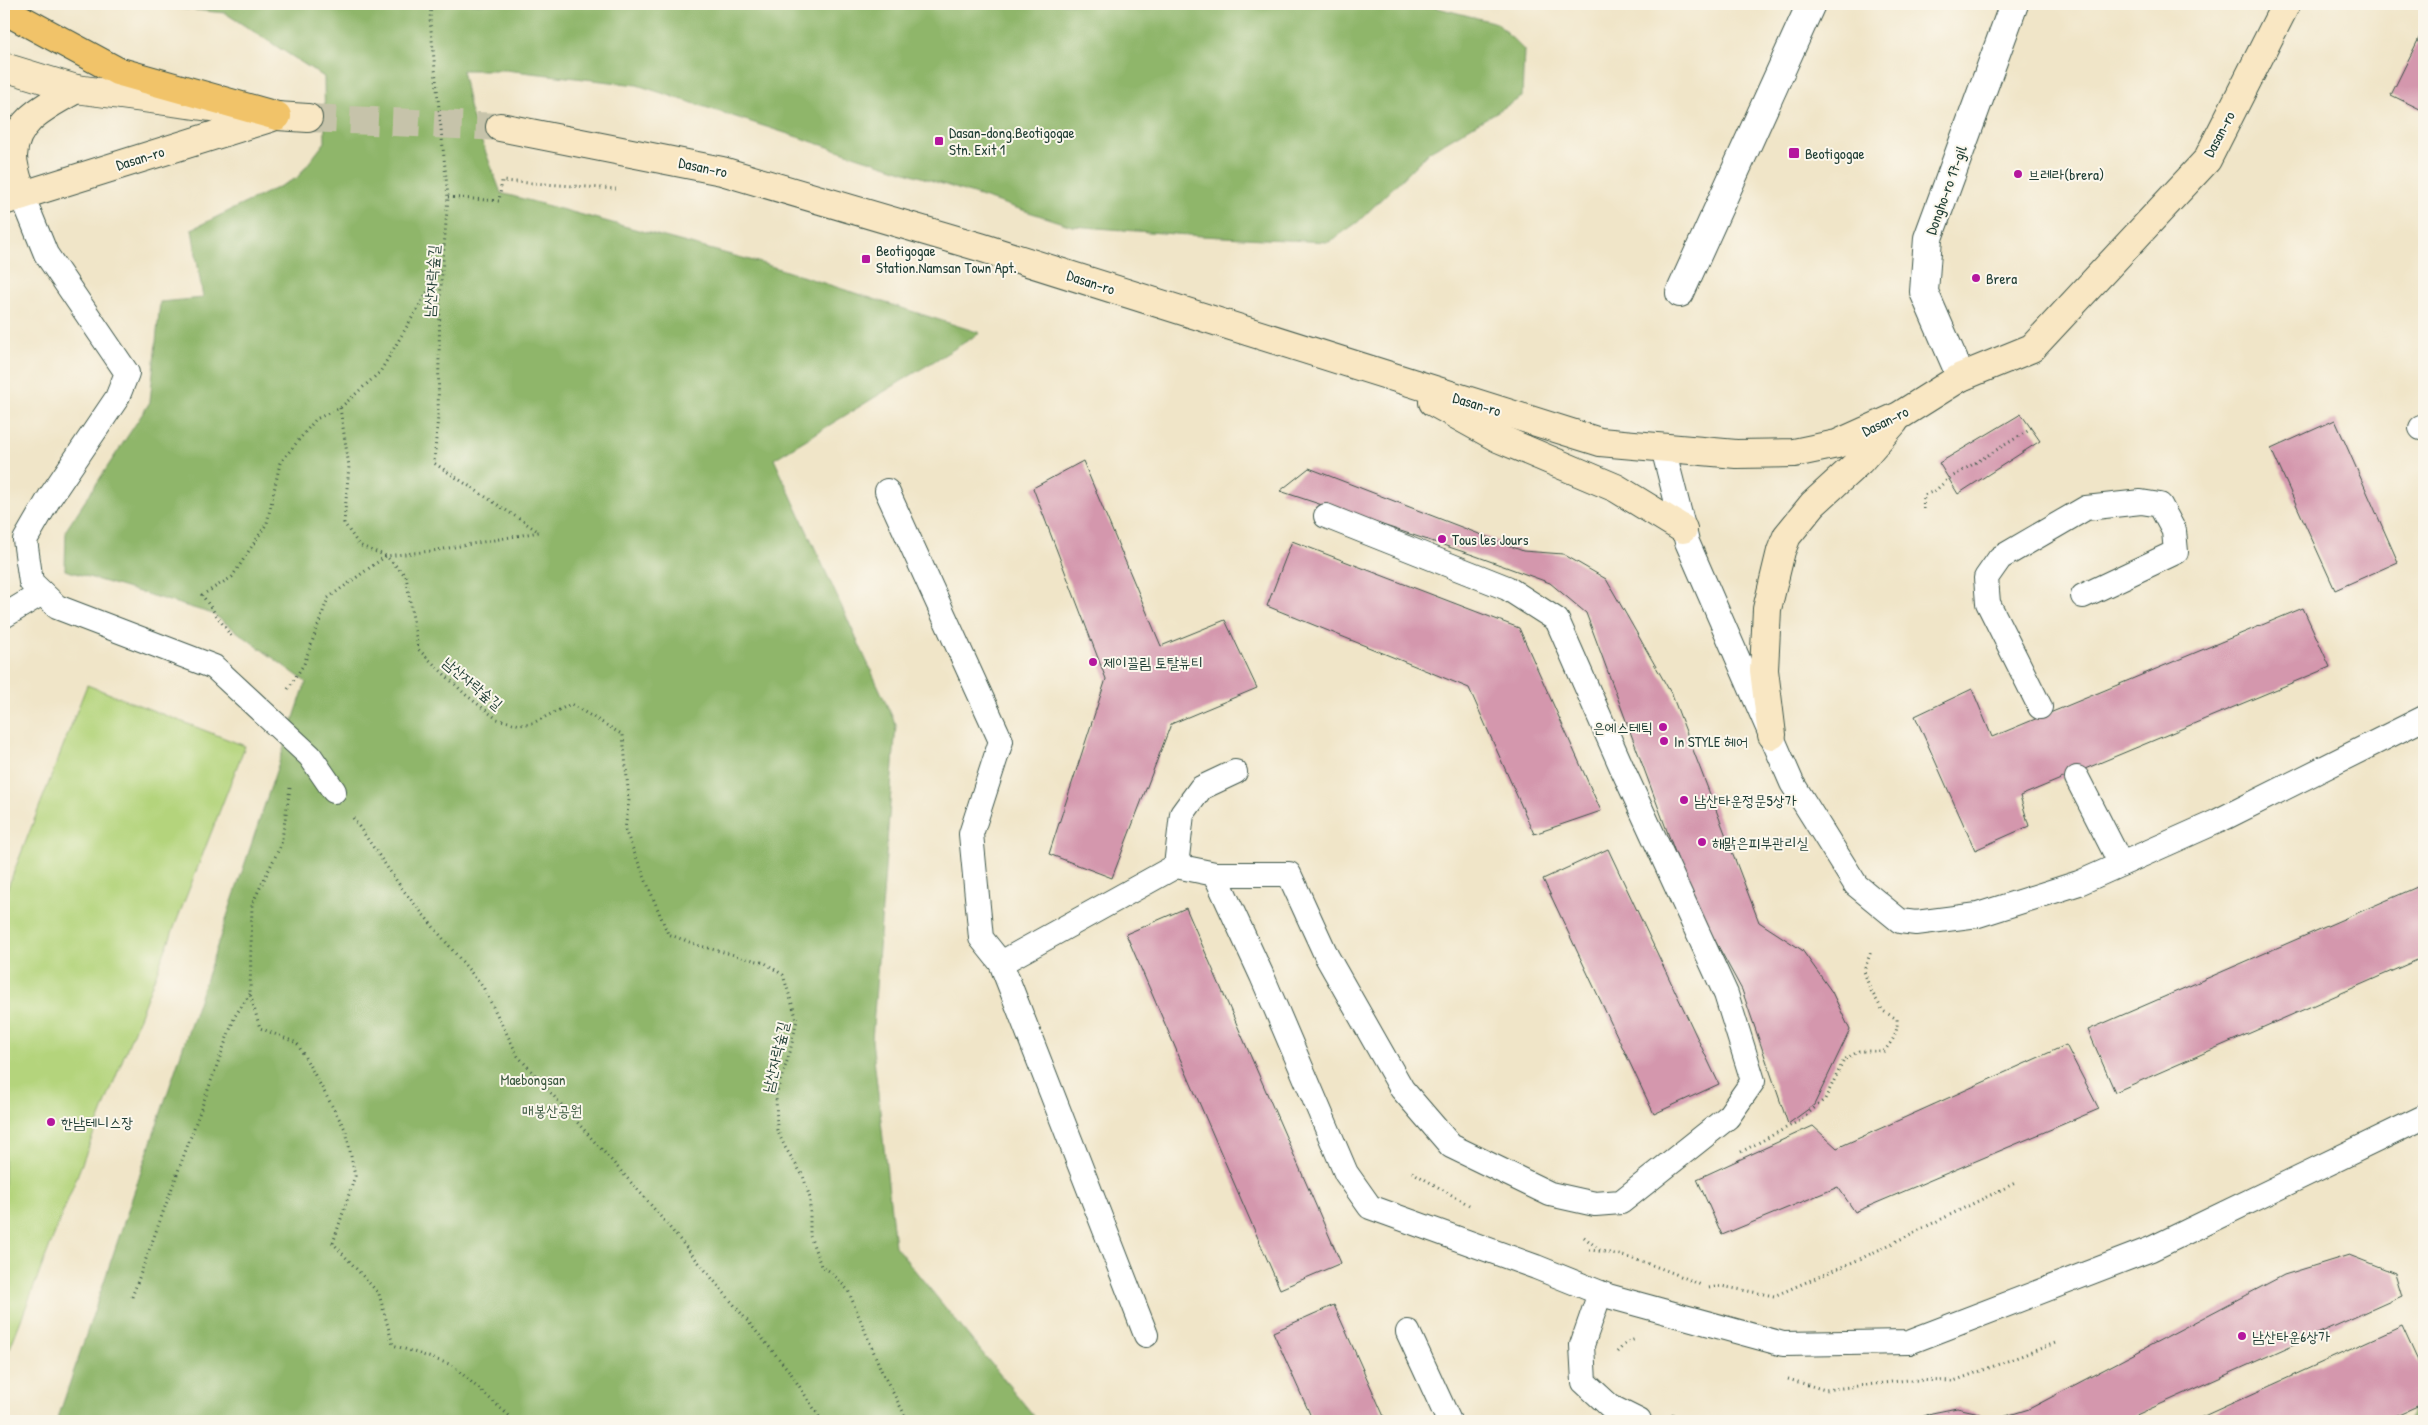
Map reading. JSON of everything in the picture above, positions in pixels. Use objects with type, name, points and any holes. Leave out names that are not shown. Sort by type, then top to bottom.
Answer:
[{"type":"main road","name":"Dasan-ro","points":[[500,127],[722,171],[980,247],[1600,442],[1736,454],[1794,453],[1837,444],[1899,416],[1961,377],[2032,348],[2207,160],[2286,4]]},
{"type":"main road","points":[[4,10],[117,71],[277,116]]},
{"type":"main road","name":"Dasan-ro","points":[[4,67],[76,89],[277,116],[308,118]]},
{"type":"main road","points":[[13,198],[13,157],[18,133],[34,113],[76,89]]},
{"type":"main road","name":"Dasan-ro","points":[[13,198],[277,116]]},
{"type":"main road","points":[[1379,373],[1498,438],[1616,488],[1683,530]]},
{"type":"main road","points":[[1772,735],[1764,670],[1767,609],[1781,550],[1787,536],[1813,504],[1860,461],[1899,416]]},
{"type":"street","points":[[1680,293],[1809,4]]},
{"type":"street","name":"Dongho-ro 17-gil","points":[[1961,377],[1924,292],[1928,238],[2014,4]]},
{"type":"lane","points":[[13,198],[46,254],[127,373],[117,398],[50,497],[25,540],[31,582],[57,607],[214,667],[310,756],[334,791]]},
{"type":"lane","points":[[1663,448],[1690,552],[1792,783],[1856,885],[1900,921],[1916,923],[1978,914],[2079,883],[2218,821],[2421,726]]},
{"type":"lane","points":[[887,491],[1001,741],[971,834],[981,938],[1001,963],[1146,1335]]},
{"type":"lane","points":[[2040,707],[1988,603],[1986,578],[2000,558],[2086,508],[2141,502],[2160,505],[2174,531],[2176,552],[2083,596]]},
{"type":"lane","points":[[1001,963],[1176,866],[1215,874],[1289,874],[1327,957],[1402,1089],[1451,1146],[1550,1194],[1595,1204],[1621,1202],[1728,1117],[1753,1081],[1726,994],[1626,777],[1557,620],[1507,588],[1326,516]]},
{"type":"lane","points":[[4,616],[42,593]]},
{"type":"lane","points":[[1176,866],[1182,814],[1201,788],[1235,772]]},
{"type":"lane","points":[[2077,778],[2121,864]]},
{"type":"lane","points":[[1215,874],[1262,976],[1346,1173],[1370,1206],[1536,1267],[1600,1293],[1783,1344],[1909,1342],[2151,1250],[2424,1117]]},
{"type":"lane","points":[[1600,1293],[1582,1346],[1584,1382],[1611,1407],[1639,1421]]},
{"type":"lane","points":[[1408,1332],[1449,1421]]},
{"type":"path","name":"남산자락숲길","points":[[386,556],[432,551],[539,532],[434,463],[438,416],[440,298],[448,197],[430,20],[431,4]]},
{"type":"path","points":[[448,197],[499,202],[502,181],[616,189]]},
{"type":"path","points":[[233,640],[202,595],[232,577],[268,523],[280,464],[316,419],[340,408],[380,372],[443,266]]},
{"type":"path","points":[[340,408],[349,466],[344,522],[359,545],[386,556]]},
{"type":"path","points":[[1923,509],[1924,495],[1935,491],[1948,480],[2031,429]]},
{"type":"path","name":"남산자락숲길","points":[[386,556],[406,576],[418,649],[474,701],[497,719],[520,725],[533,723],[571,704],[623,736],[629,800],[625,830],[668,934],[700,946],[765,964],[783,975],[797,1020],[790,1052],[776,1094],[777,1130],[803,1176],[810,1198],[810,1236],[821,1266],[831,1272],[848,1290],[882,1372],[908,1421]]},
{"type":"path","points":[[334,791],[403,890],[483,987],[518,1056],[645,1198],[790,1372],[822,1421]]},
{"type":"path","points":[[1783,1130],[1799,1121],[1825,1099],[1844,1060],[1859,1051],[1884,1051],[1893,1041],[1898,1028],[1897,1019],[1884,1011],[1870,990],[1864,971],[1871,951]]},
{"type":"path","points":[[132,1297],[235,1016],[250,994],[260,1028],[297,1043],[346,1131],[355,1176],[332,1243],[379,1294],[393,1345],[452,1365],[515,1421]]},
{"type":"path","points":[[1412,1172],[1471,1206]]},
{"type":"path","points":[[1584,1250],[1602,1251],[1672,1271],[1708,1288],[1721,1286],[1774,1296],[1860,1259],[2015,1183]]},
{"type":"green space","name":"Maebongsan","points":[[136,4],[1422,4],[1497,23],[1524,50],[1522,97],[1430,151],[1358,222],[1329,242],[1201,236],[1072,226],[637,85],[505,70],[462,70],[470,110],[501,193],[761,263],[980,333],[774,459],[896,725],[872,1040],[895,1246],[1038,1421],[57,1421],[306,682],[213,614],[65,570],[66,530],[150,402],[160,302],[203,298],[192,229],[297,178],[325,142],[324,77],[225,13]]},
{"type":"green space","name":"한남테니스장","points":[[87,685],[245,746],[10,1348],[4,1346],[4,897]]},
{"type":"green space","points":[[2424,1371],[2424,1421],[2408,1421]]},
{"type":"building","points":[[2424,28],[2424,111],[2391,95]]},
{"type":"building","points":[[2021,414],[2040,441],[1958,494],[1939,463]]},
{"type":"building","points":[[2335,420],[2398,562],[2335,590],[2271,449]]},
{"type":"building","points":[[1083,461],[1161,646],[1225,620],[1257,688],[1171,724],[1112,878],[1049,854],[1106,679],[1033,488]]},
{"type":"building","name":"남산타운정문5상가","points":[[1309,468],[1523,551],[1563,554],[1606,579],[1672,695],[1759,922],[1802,950],[1832,992],[1850,1030],[1814,1105],[1788,1124],[1742,990],[1692,898],[1586,613],[1550,583],[1473,555],[1280,491]]},
{"type":"building","points":[[1292,541],[1519,628],[1601,811],[1534,834],[1469,688],[1267,606]]},
{"type":"building","points":[[2303,608],[2330,667],[2020,796],[2029,826],[1975,850],[1915,716],[1972,689],[1992,737]]},
{"type":"building","points":[[1608,849],[1719,1084],[1654,1114],[1543,879]]},
{"type":"building","points":[[2424,884],[2424,957],[2115,1092],[2088,1030]]},
{"type":"building","points":[[1186,908],[1341,1263],[1280,1289],[1126,934]]},
{"type":"building","points":[[2066,1045],[2099,1109],[1855,1212],[1838,1187],[1722,1235],[1697,1179],[1813,1126],[1837,1148]]},
{"type":"building","name":"남산타운6상가","points":[[2349,1255],[2395,1273],[2402,1296],[2123,1421],[1911,1421],[1932,1413],[1957,1408],[1975,1412],[1993,1420],[2029,1409],[2284,1275]]},
{"type":"building","points":[[1334,1305],[1386,1421],[1313,1421],[1273,1332]]},
{"type":"building","points":[[2402,1326],[2424,1374],[2424,1403],[2384,1421],[2193,1421]]},
{"type":"tunnel","points":[[308,118],[500,127]]},
{"type":"place","name":"Dasan-dong.Beotigogae Stn. Exit 1","points":[[939,141]]},
{"type":"place","name":"Beotigogae","points":[[1794,153]]},
{"type":"place","name":"브레라(brera)","points":[[2018,174]]},
{"type":"place","name":"Beotigogae Station.Namsan Town Apt.","points":[[866,259]]},
{"type":"place","name":"Brera","points":[[1976,278]]},
{"type":"place","name":"Tous les Jours","points":[[1442,539]]},
{"type":"place","name":"제이끌림 토탈뷰티","points":[[1093,662]]},
{"type":"place","name":"은에스테틱","points":[[1663,727]]},
{"type":"place","name":"In STYLE 헤어","points":[[1664,741]]},
{"type":"place","name":"남산타운정문5상가","points":[[1684,800]]},
{"type":"place","name":"해맑은피부관리실","points":[[1702,842]]},
{"type":"place","name":"한남테니스장","points":[[51,1122]]},
{"type":"place","name":"남산타운6상가","points":[[2242,1336]]},
{"type":"park label","name":"매봉산공원","points":[[552,1110]]}]
